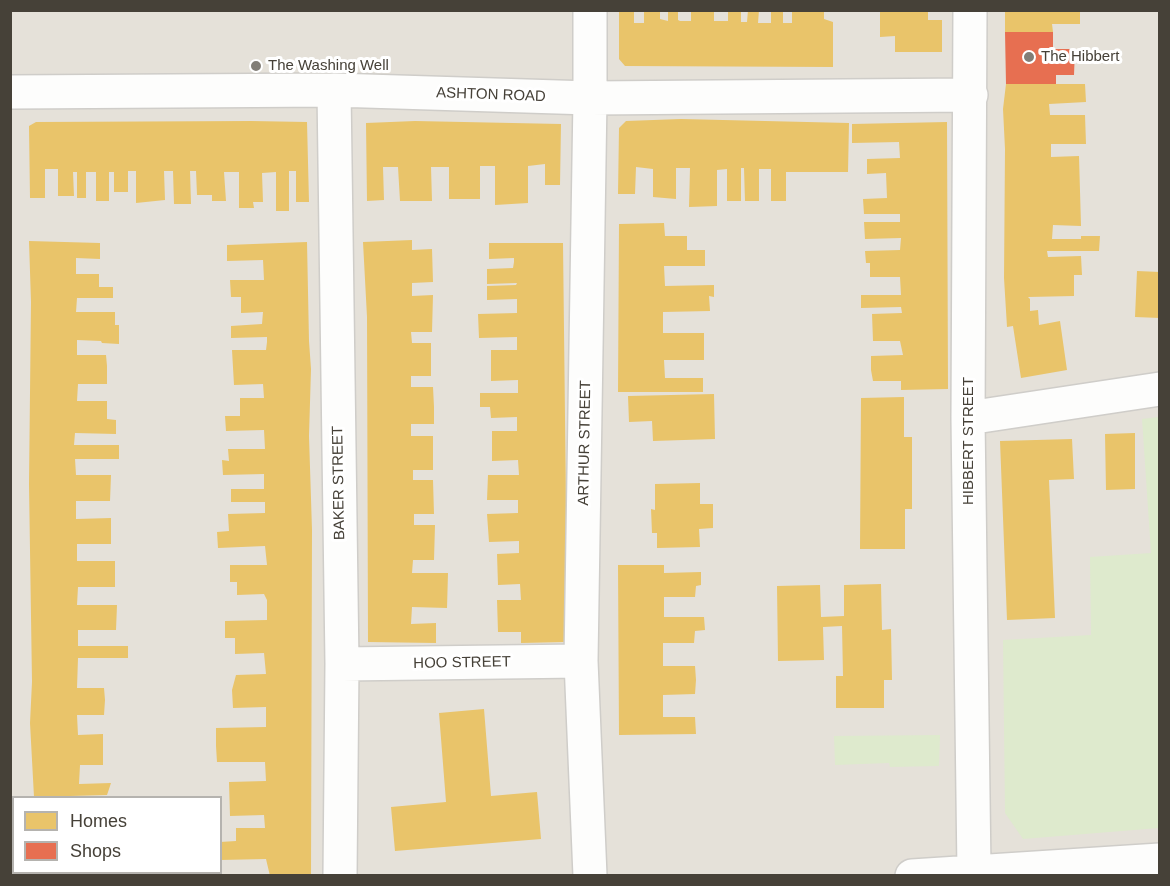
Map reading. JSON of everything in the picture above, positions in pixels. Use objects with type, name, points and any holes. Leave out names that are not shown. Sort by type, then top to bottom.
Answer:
[{"type":"street","name":"ARTHUR STREET","points":[[590,10],[581,661],[590,876]]},
{"type":"street","name":"HIBBERT STREET","points":[[970,10],[968,418],[974,871]]},
{"type":"street","name":"ASHTON ROAD","points":[[10,92],[333,90],[590,98],[971,95]]},
{"type":"street","name":"BAKER STREET","points":[[333,90],[342,664],[340,876]]},
{"type":"street","points":[[968,418],[1160,389]]},
{"type":"street","name":"HOO STREET","points":[[342,664],[581,661]]},
{"type":"street","points":[[912,876],[1160,860]]},
{"type":"shaded area","points":[[10,11],[1159,11],[1159,875],[11,875]]},
{"type":"green space","points":[[1159,417],[1159,828],[1023,839],[1005,813],[1003,640],[1091,635],[1090,557],[1151,553],[1142,419]]},
{"type":"green space","points":[[940,735],[939,766],[890,767],[889,763],[835,765],[834,736]]},
{"type":"building: Homes","points":[[619,10],[634,10],[634,23],[644,23],[644,10],[660,10],[660,19],[668,21],[668,10],[678,10],[678,20],[691,21],[691,10],[714,10],[714,21],[728,21],[728,10],[741,10],[741,22],[747,22],[748,10],[759,10],[758,23],[771,23],[771,10],[783,10],[783,23],[792,23],[792,10],[824,10],[824,19],[833,22],[833,67],[625,66],[619,59]]},
{"type":"building: Homes","points":[[880,10],[928,10],[928,20],[942,20],[942,52],[895,52],[895,36],[880,37]]},
{"type":"building: Homes","points":[[1005,10],[1080,10],[1080,24],[1052,24],[1053,32],[1005,32]]},
{"type":"building: Homes","points":[[1006,84],[1085,84],[1086,102],[1049,104],[1050,115],[1085,115],[1086,144],[1051,144],[1051,157],[1079,156],[1081,226],[1053,225],[1052,239],[1081,239],[1081,236],[1100,236],[1099,251],[1047,251],[1048,257],[1081,256],[1082,275],[1074,275],[1074,296],[1028,297],[1030,311],[1038,310],[1039,325],[1060,321],[1067,370],[1021,378],[1013,326],[1007,327],[1004,278],[1003,109]]},
{"type":"building: Homes","points":[[681,119],[849,123],[848,172],[786,172],[786,201],[771,201],[771,169],[759,169],[759,201],[745,201],[744,168],[741,168],[741,201],[727,201],[727,169],[717,170],[717,206],[689,207],[690,168],[676,168],[676,199],[653,197],[653,169],[636,167],[635,194],[618,194],[619,128],[626,121]]},
{"type":"building: Homes","points":[[415,121],[561,124],[560,185],[545,185],[545,164],[528,166],[528,203],[495,205],[495,166],[480,166],[480,199],[449,199],[449,167],[431,167],[432,201],[400,201],[398,167],[383,167],[384,200],[367,201],[366,123]]},
{"type":"building: Homes","points":[[36,122],[307,122],[309,202],[296,202],[296,171],[289,171],[289,211],[276,211],[276,172],[262,173],[263,202],[253,202],[254,208],[239,208],[239,172],[224,172],[226,201],[212,201],[212,195],[197,195],[196,171],[190,171],[191,204],[174,204],[173,171],[164,171],[165,200],[136,203],[136,171],[128,171],[128,192],[114,192],[114,172],[109,172],[109,201],[96,201],[96,172],[86,172],[86,198],[77,198],[77,172],[73,172],[74,196],[58,196],[58,169],[45,169],[45,198],[30,198],[29,126]]},
{"type":"building: Homes","points":[[947,122],[948,389],[901,390],[901,381],[873,381],[871,356],[903,355],[900,341],[873,341],[872,314],[902,313],[901,307],[861,308],[861,295],[901,295],[900,277],[870,277],[870,263],[866,263],[865,251],[900,250],[901,238],[865,239],[864,222],[900,222],[900,214],[864,214],[863,199],[887,198],[886,173],[867,174],[867,159],[900,158],[899,142],[852,143],[852,124]]},
{"type":"building: Homes","points":[[664,223],[665,236],[687,236],[687,250],[705,250],[705,266],[664,266],[665,286],[714,285],[714,297],[709,296],[710,311],[663,312],[663,333],[704,333],[704,360],[664,360],[665,378],[703,378],[703,392],[618,392],[619,224]]},
{"type":"building: Homes","points":[[412,240],[412,250],[432,249],[433,282],[412,283],[412,296],[433,295],[432,332],[411,332],[412,343],[431,343],[431,376],[411,376],[411,387],[433,387],[434,407],[434,424],[411,424],[411,436],[433,436],[433,470],[413,470],[413,480],[433,480],[434,514],[414,514],[414,525],[435,525],[434,560],[413,560],[412,573],[448,573],[447,608],[412,607],[411,624],[436,623],[436,643],[368,642],[367,317],[363,242]]},
{"type":"building: Homes","points":[[29,241],[100,243],[100,259],[76,258],[76,274],[99,274],[99,287],[113,287],[113,298],[77,298],[76,312],[115,312],[115,325],[119,325],[119,344],[77,340],[77,355],[106,355],[107,384],[78,384],[77,401],[107,401],[107,419],[116,420],[116,434],[75,433],[74,445],[119,445],[119,459],[75,459],[76,475],[111,475],[110,501],[76,501],[76,519],[111,518],[111,544],[77,544],[77,561],[115,561],[115,587],[78,587],[77,605],[117,605],[116,630],[78,630],[78,646],[128,646],[128,658],[78,658],[77,688],[104,688],[105,700],[104,715],[77,715],[78,735],[103,734],[103,765],[80,765],[79,784],[111,783],[107,795],[34,796],[30,723],[32,682],[29,484],[31,302]]},
{"type":"building: Homes","points":[[307,242],[311,369],[309,436],[312,530],[311,876],[270,876],[266,859],[222,860],[222,842],[236,841],[236,828],[265,828],[264,815],[230,816],[229,782],[266,781],[265,762],[217,762],[216,728],[266,727],[266,707],[233,708],[232,690],[236,675],[266,674],[264,653],[235,654],[235,638],[225,638],[225,621],[267,620],[267,600],[264,594],[237,595],[237,582],[230,582],[230,565],[267,565],[265,546],[218,548],[217,532],[229,531],[228,514],[265,513],[265,502],[231,502],[231,489],[264,489],[264,474],[223,475],[222,460],[229,461],[228,449],[265,449],[264,430],[226,431],[225,416],[240,416],[240,398],[264,398],[263,384],[234,385],[232,350],[266,350],[267,337],[231,338],[231,326],[262,324],[263,312],[241,313],[241,297],[231,297],[230,280],[264,280],[263,260],[227,261],[227,245]]},
{"type":"building: Homes","points":[[489,243],[563,243],[565,642],[521,643],[521,632],[498,632],[497,600],[521,600],[520,584],[498,585],[497,554],[519,553],[519,541],[489,542],[487,514],[518,513],[518,500],[487,500],[488,475],[519,475],[518,460],[492,461],[492,431],[517,431],[517,417],[491,418],[490,407],[480,407],[480,393],[518,393],[518,380],[491,381],[491,350],[517,350],[517,337],[479,338],[478,314],[517,313],[517,299],[487,300],[487,286],[516,285],[517,283],[487,284],[487,269],[513,268],[514,262],[514,258],[489,259]]},
{"type":"building: Homes","points":[[1137,271],[1160,272],[1160,318],[1135,317]]},
{"type":"building: Homes","points":[[714,394],[715,439],[653,441],[652,421],[629,422],[628,396]]},
{"type":"building: Homes","points":[[904,397],[904,437],[912,437],[912,509],[905,509],[905,549],[860,549],[861,398]]},
{"type":"building: Homes","points":[[1135,433],[1135,489],[1106,490],[1105,434]]},
{"type":"building: Homes","points":[[1072,439],[1074,479],[1049,480],[1055,618],[1007,620],[1000,441]]},
{"type":"building: Homes","points":[[700,483],[700,504],[713,504],[713,528],[699,529],[700,547],[657,548],[657,533],[652,533],[651,509],[655,510],[655,484]]},
{"type":"building: Homes","points":[[618,565],[664,565],[664,573],[701,572],[701,585],[696,586],[695,597],[664,597],[664,617],[704,617],[705,630],[695,631],[694,643],[663,643],[663,666],[695,666],[696,680],[695,694],[663,695],[663,717],[695,717],[696,734],[619,735]]},
{"type":"building: Homes","points":[[881,584],[882,630],[891,629],[892,680],[884,680],[884,708],[836,708],[836,676],[843,676],[842,626],[823,627],[824,660],[778,661],[777,586],[820,585],[821,617],[844,616],[844,585]]},
{"type":"building: Homes","points":[[484,709],[491,796],[537,792],[541,839],[395,851],[391,807],[446,802],[439,713]]},
{"type":"building: Homes","points":[[33,874],[174,874],[174,876],[33,876]]},
{"type":"building: Shops","points":[[1005,32],[1053,32],[1053,49],[1075,49],[1074,75],[1056,75],[1056,84],[1006,84]]},
{"type":"place","name":"The Hibbert","points":[[1029,57]]},
{"type":"place","name":"The Washing Well","points":[[256,66]]}]
